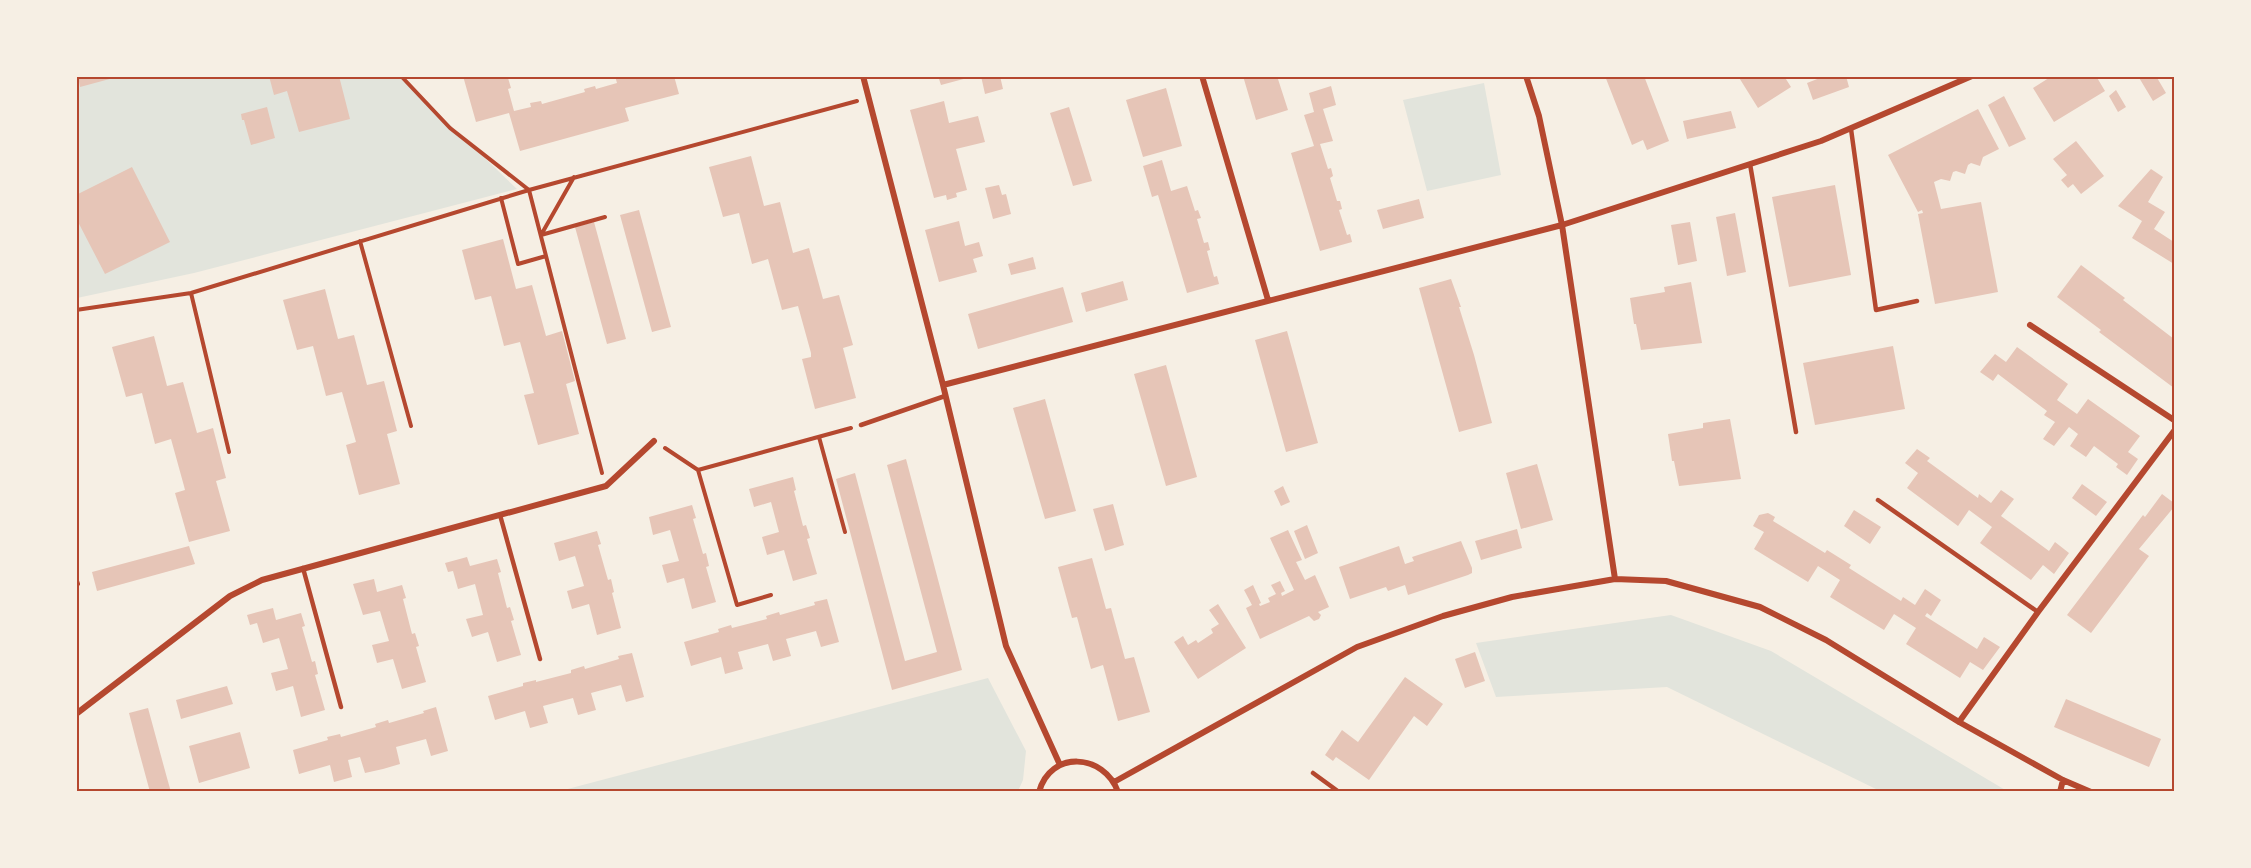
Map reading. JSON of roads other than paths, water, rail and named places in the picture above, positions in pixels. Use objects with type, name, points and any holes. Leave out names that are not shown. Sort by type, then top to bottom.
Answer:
[{"type":"street","points":[[863,76],[943,385],[1006,646],[1060,765]]},
{"type":"street","points":[[1202,76],[1268,300]]},
{"type":"street","points":[[1526,76],[1539,116],[1562,225],[1615,579]]},
{"type":"street","points":[[943,385],[1562,225],[1851,129],[1972,76]]},
{"type":"street","points":[[2030,325],[2175,420]]},
{"type":"street","points":[[1959,722],[2038,612],[2175,431]]},
{"type":"street","points":[[76,714],[230,596],[262,580],[606,486],[654,441]]},
{"type":"street","points":[[1114,782],[1357,647],[1443,616],[1500,600],[1615,579],[1666,581],[1760,607],[1826,640],[1959,722],[2063,780],[2091,792]]},
{"type":"street","points":[[1039,792],[1049,773],[1060,765],[1072,762],[1096,765],[1107,772],[1118,792]]},
{"type":"street","points":[[2060,792],[2063,780]]},
{"type":"lane","points":[[1851,129],[1876,310],[1917,302]]},
{"type":"lane","points":[[1750,164],[1796,432]]},
{"type":"lane","points":[[861,425],[945,396]]},
{"type":"lane","points":[[1878,500],[2038,612]]},
{"type":"lane","points":[[500,515],[540,659]]},
{"type":"lane","points":[[303,568],[341,707]]},
{"type":"lane","points":[[1313,772],[1340,792]]}]
